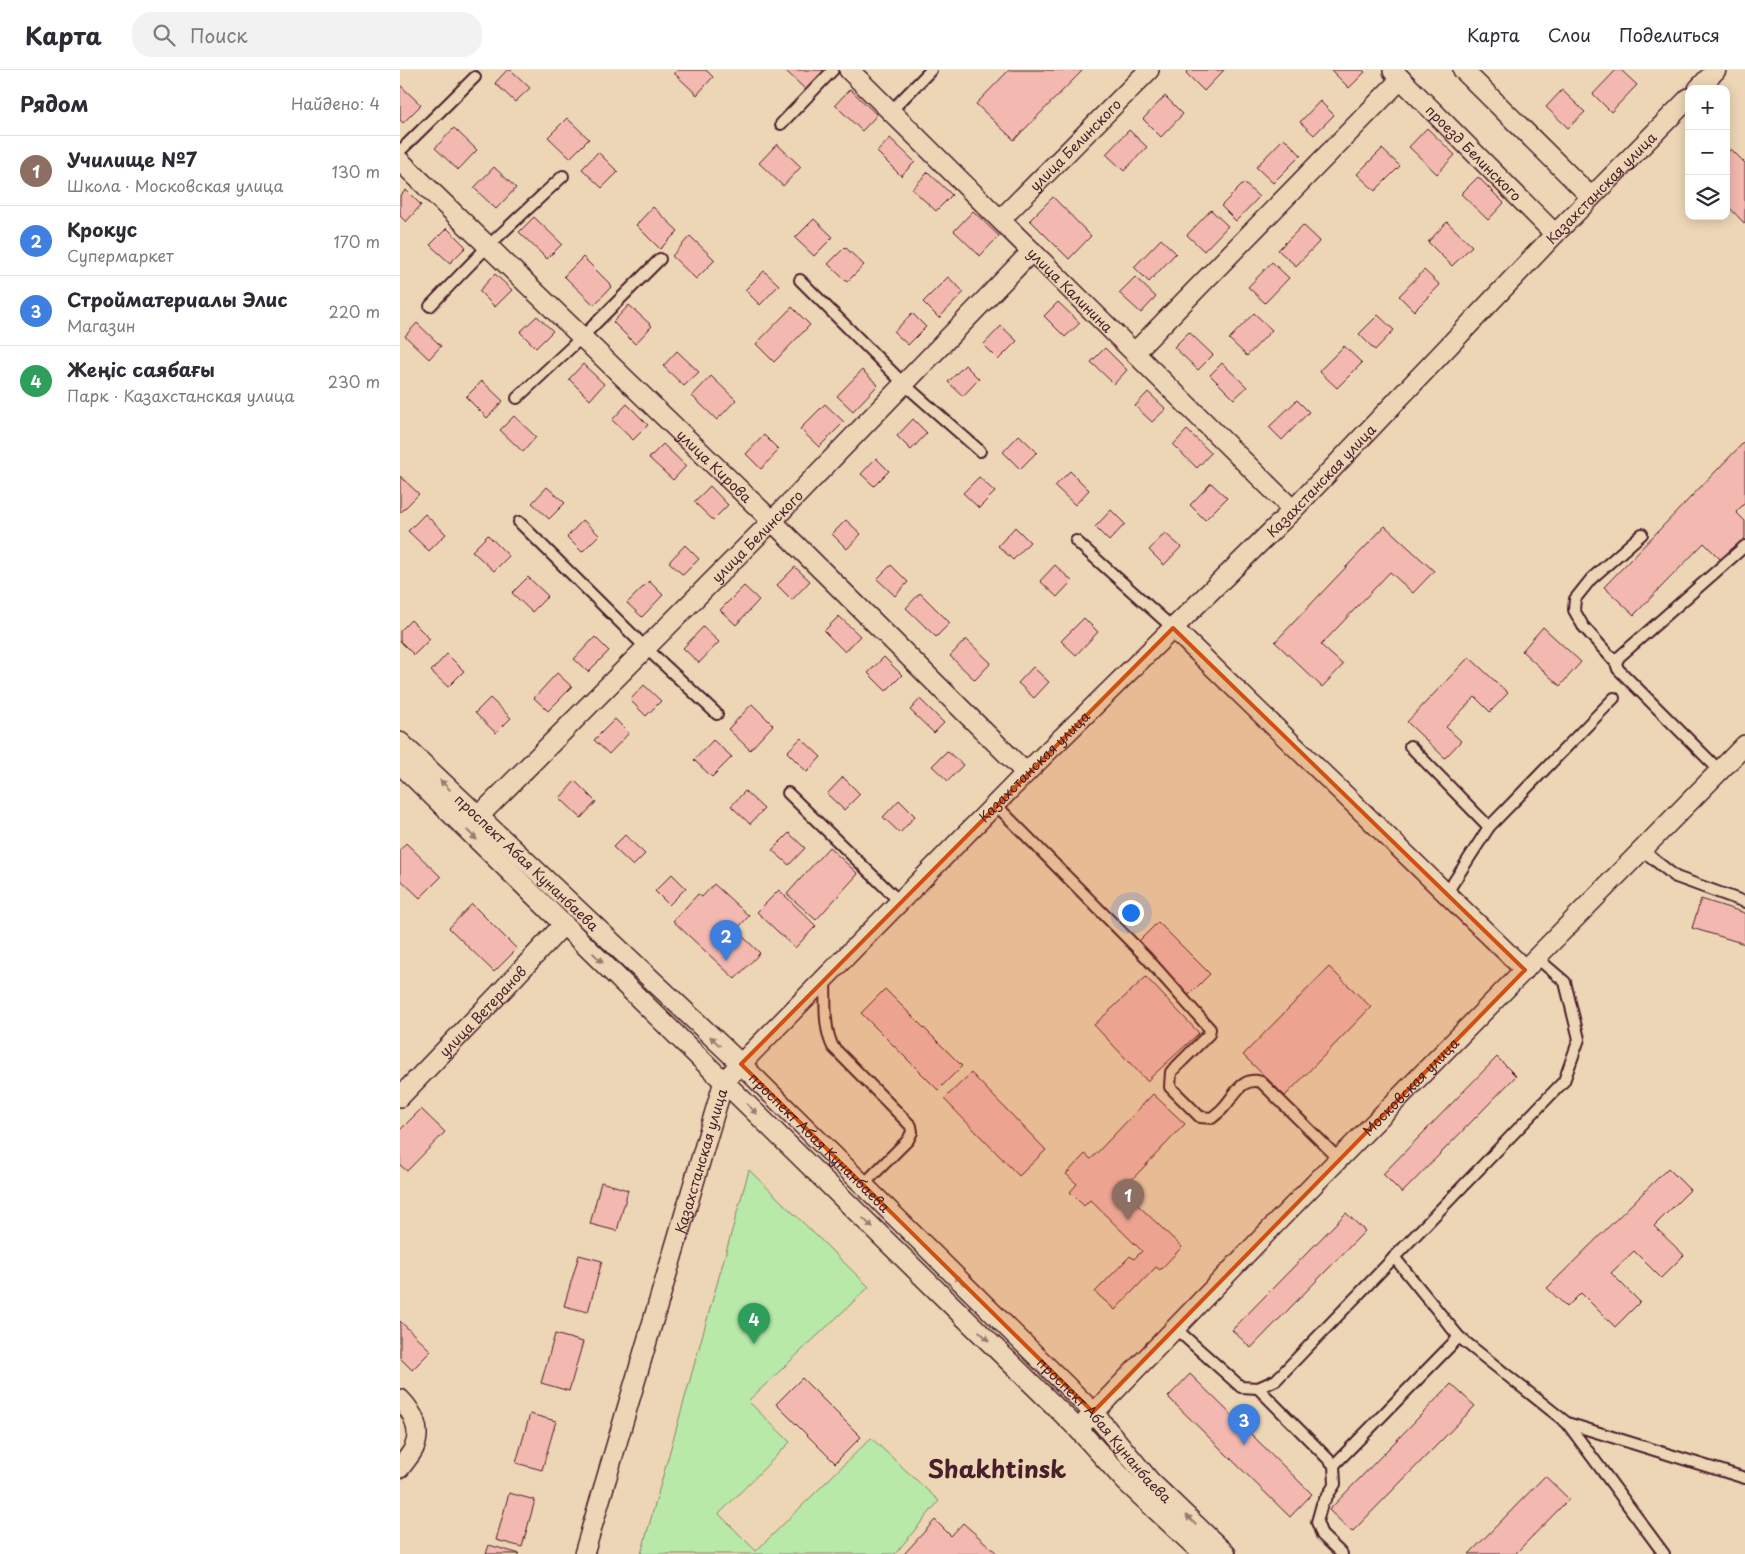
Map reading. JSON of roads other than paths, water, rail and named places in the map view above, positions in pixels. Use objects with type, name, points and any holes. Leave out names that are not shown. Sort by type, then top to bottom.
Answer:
[{"type":"street","name":"улица Калинина","points":[[849,70],[1293,510]]},
{"type":"street","name":"улица Белинского","points":[[1001,219],[1149,70]]},
{"type":"street","points":[[1464,70],[1591,197]]},
{"type":"street","points":[[1702,85],[1716,70]]},
{"type":"street","points":[[1135,352],[1397,74]]},
{"type":"street","name":"проезд Белинского","points":[[1397,74],[1555,234]]},
{"type":"street","name":"Казахстанская улица","points":[[584,1554],[724,1081],[995,804],[1293,510],[1555,234],[1685,102]]},
{"type":"street","name":"улица Кирова","points":[[400,161],[772,520],[1026,773]]},
{"type":"street","name":"улица Белинского","points":[[478,817],[772,520],[1032,251]]},
{"type":"street","points":[[1173,628],[1446,894],[1531,964]]},
{"type":"street","name":"проспект Абая Кунанбаева","points":[[400,742],[741,1064],[1093,1412],[1150,1481],[1226,1554]]},
{"type":"street","name":"Московская улица","points":[[1078,1428],[1745,745]]},
{"type":"street","name":"проспект Абая Кунанбаева","points":[[404,774],[564,924],[1078,1428],[1126,1482],[1203,1554]]},
{"type":"street","name":"улица Ветеранов","points":[[400,1097],[498,996],[564,924]]},
{"type":"street","points":[[400,1399],[408,1408],[418,1429],[414,1449],[400,1468]]},
{"type":"lane","points":[[781,124],[833,70]]},
{"type":"lane","points":[[891,111],[931,70]]},
{"type":"lane","points":[[400,151],[475,77]]},
{"type":"lane","points":[[430,306],[488,246],[563,176]]},
{"type":"lane","points":[[517,398],[582,337],[660,259]]},
{"type":"lane","points":[[800,280],[904,384],[980,451]]},
{"type":"lane","points":[[519,522],[646,648],[717,714]]},
{"type":"lane","points":[[1642,534],[1591,579],[1575,599],[1574,610],[1584,626],[1616,663],[1618,669],[1720,771]]},
{"type":"lane","points":[[1076,542],[1173,628]]},
{"type":"lane","points":[[1616,663],[1619,657],[1745,546]]},
{"type":"lane","points":[[1446,894],[1489,827],[1614,698]]},
{"type":"lane","points":[[1410,746],[1489,827]]},
{"type":"lane","points":[[788,793],[900,902]]},
{"type":"lane","points":[[995,804],[1146,957],[1210,1029],[1209,1034],[1171,1072],[1170,1087],[1200,1117],[1212,1118],[1243,1084],[1254,1080],[1261,1082],[1340,1159]]},
{"type":"lane","points":[[1642,850],[1676,877],[1745,902]]},
{"type":"lane","points":[[1175,1328],[1241,1387],[1258,1388],[1276,1380],[1564,1081],[1579,1039],[1565,982],[1531,964]]},
{"type":"lane","points":[[825,979],[826,1023],[829,1039],[833,1047],[911,1126],[912,1132],[908,1140],[863,1185]]},
{"type":"lane","points":[[1394,1257],[1459,1338],[1567,1423],[1664,1554]]},
{"type":"lane","points":[[1334,1466],[1459,1338]]},
{"type":"lane","points":[[1258,1388],[1334,1466],[1335,1484],[1322,1504],[1316,1522],[1322,1535],[1342,1554]]},
{"type":"lane","points":[[1567,1423],[1745,1478]]},
{"type":"place","name":"Крокус","points":[[726,961]]},
{"type":"place","name":"Училище №7","points":[[1128,1220]]},
{"type":"place","name":"Жеңіс саябағы","points":[[754,1344]]},
{"type":"place","name":"Стройматериалы Элис","points":[[1244,1445]]},
{"type":"district","name":"Shakhtinsk","points":[[997,1468]]}]
